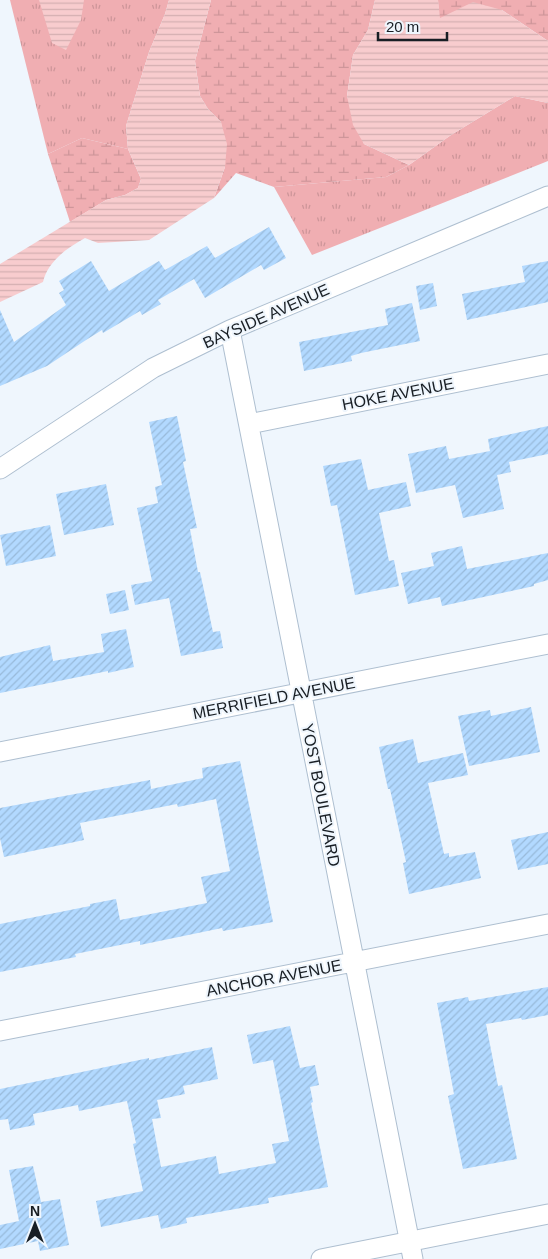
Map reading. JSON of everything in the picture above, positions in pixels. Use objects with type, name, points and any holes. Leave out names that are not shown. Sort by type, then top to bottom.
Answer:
[{"type":"street","name":"BAYSIDE AVENUE","points":[[0,469],[153,368],[230,330],[548,196]]},
{"type":"street","name":"YOST BOULEVARD","points":[[230,330],[411,1250]]},
{"type":"street","name":"HOKE AVENUE","points":[[249,424],[548,364]]},
{"type":"street","name":"MERRIFIELD AVENUE","points":[[0,752],[548,644]]},
{"type":"street","name":"ANCHOR AVENUE","points":[[0,1031],[548,924]]},
{"type":"street","points":[[321,1259],[411,1250],[548,1214]]},
{"type":"green space","points":[[10,0],[169,0],[149,52],[126,126],[128,149],[82,138],[48,154]]},
{"type":"green space","points":[[211,0],[375,0],[368,30],[353,55],[347,96],[364,144],[409,165],[386,177],[274,187],[236,173],[214,198],[225,167],[221,122],[208,109],[200,96],[195,61]]},
{"type":"green space","points":[[438,0],[548,0],[548,41],[502,10],[439,19]]},
{"type":"green space","points":[[515,96],[548,103],[548,161],[312,255],[274,187],[386,177],[409,165],[451,135]]},
{"type":"green space","points":[[82,138],[128,149],[141,179],[138,188],[125,195],[106,200],[70,222],[48,154]]},
{"type":"shaded area","points":[[39,0],[84,0],[81,20],[66,50],[52,43]]},
{"type":"shaded area","points":[[169,0],[211,0],[195,61],[200,96],[208,109],[221,122],[227,144],[225,167],[214,198],[149,240],[98,243],[85,238],[54,261],[43,282],[0,302],[0,264],[106,200],[125,195],[138,188],[141,179],[128,149],[126,126],[149,52]]},
{"type":"shaded area","points":[[375,0],[438,0],[440,18],[473,2],[502,10],[548,41],[548,103],[515,96],[451,135],[409,165],[364,144],[353,125],[347,96],[353,55],[368,30]]},
{"type":"building","points":[[269,227],[286,258],[264,270],[261,265],[205,298],[194,279],[158,300],[161,304],[142,315],[140,311],[103,333],[102,330],[47,366],[0,386],[0,310],[14,342],[66,305],[59,293],[64,290],[59,281],[91,261],[109,291],[159,261],[165,270],[207,246],[215,258]]},
{"type":"building","points":[[548,261],[548,302],[467,320],[462,294],[525,282],[522,266]]},
{"type":"building","points":[[433,283],[437,306],[420,310],[416,286]]},
{"type":"building","points":[[412,303],[420,341],[361,353],[351,356],[352,361],[304,371],[299,342],[388,325],[385,309]]},
{"type":"building","points":[[177,416],[186,461],[183,462],[197,528],[190,529],[198,572],[200,572],[213,632],[220,631],[223,648],[181,656],[169,598],[135,605],[131,585],[152,581],[137,508],[158,503],[155,487],[162,485],[149,422]]},
{"type":"building","points":[[548,426],[548,454],[509,462],[511,472],[497,475],[504,509],[463,518],[455,485],[416,493],[408,454],[446,446],[449,459],[490,451],[488,439]]},
{"type":"building","points":[[361,459],[368,490],[406,482],[411,506],[379,513],[389,561],[394,560],[399,586],[355,595],[337,505],[331,506],[323,466]]},
{"type":"building","points":[[106,484],[114,525],[64,535],[56,494]]},
{"type":"building","points":[[50,525],[56,556],[6,566],[0,535]]},
{"type":"building","points":[[462,546],[467,569],[548,553],[548,580],[534,584],[534,586],[442,606],[440,597],[408,604],[401,573],[434,566],[431,553]]},
{"type":"building","points":[[125,590],[129,610],[110,614],[106,594]]},
{"type":"building","points":[[126,629],[134,667],[0,693],[0,657],[50,645],[53,661],[104,652],[101,634]]},
{"type":"building","points":[[531,707],[540,752],[469,766],[458,716],[490,710],[491,716]]},
{"type":"building","points":[[413,739],[418,763],[463,753],[468,775],[428,783],[444,854],[449,853],[449,857],[475,852],[481,878],[409,894],[403,863],[406,862],[379,747]]},
{"type":"building","points":[[240,761],[273,922],[223,931],[222,928],[140,945],[140,941],[75,954],[76,957],[0,972],[0,924],[116,899],[120,920],[207,903],[201,877],[230,871],[216,799],[178,807],[177,804],[80,823],[84,840],[4,857],[0,838],[0,808],[150,780],[151,789],[203,778],[202,768]]},
{"type":"building","points":[[548,832],[548,864],[518,870],[511,840]]},
{"type":"building","points":[[548,987],[548,1015],[486,1024],[498,1086],[502,1085],[517,1159],[463,1169],[448,1096],[454,1094],[437,1003],[468,997],[469,1001]]},
{"type":"building","points":[[290,1026],[300,1068],[315,1065],[319,1085],[310,1087],[313,1102],[311,1103],[328,1187],[268,1198],[269,1203],[186,1218],[187,1223],[161,1229],[158,1215],[101,1227],[96,1201],[143,1191],[133,1144],[136,1143],[127,1101],[79,1111],[78,1105],[33,1114],[35,1125],[10,1130],[8,1119],[0,1120],[0,1089],[212,1047],[218,1079],[183,1086],[185,1094],[157,1100],[161,1118],[152,1119],[161,1167],[216,1156],[219,1174],[276,1163],[272,1144],[289,1141],[273,1060],[253,1064],[247,1035]]},
{"type":"building","points":[[33,1166],[41,1202],[60,1199],[69,1245],[40,1251],[38,1241],[0,1249],[0,1225],[19,1221],[9,1170]]}]
